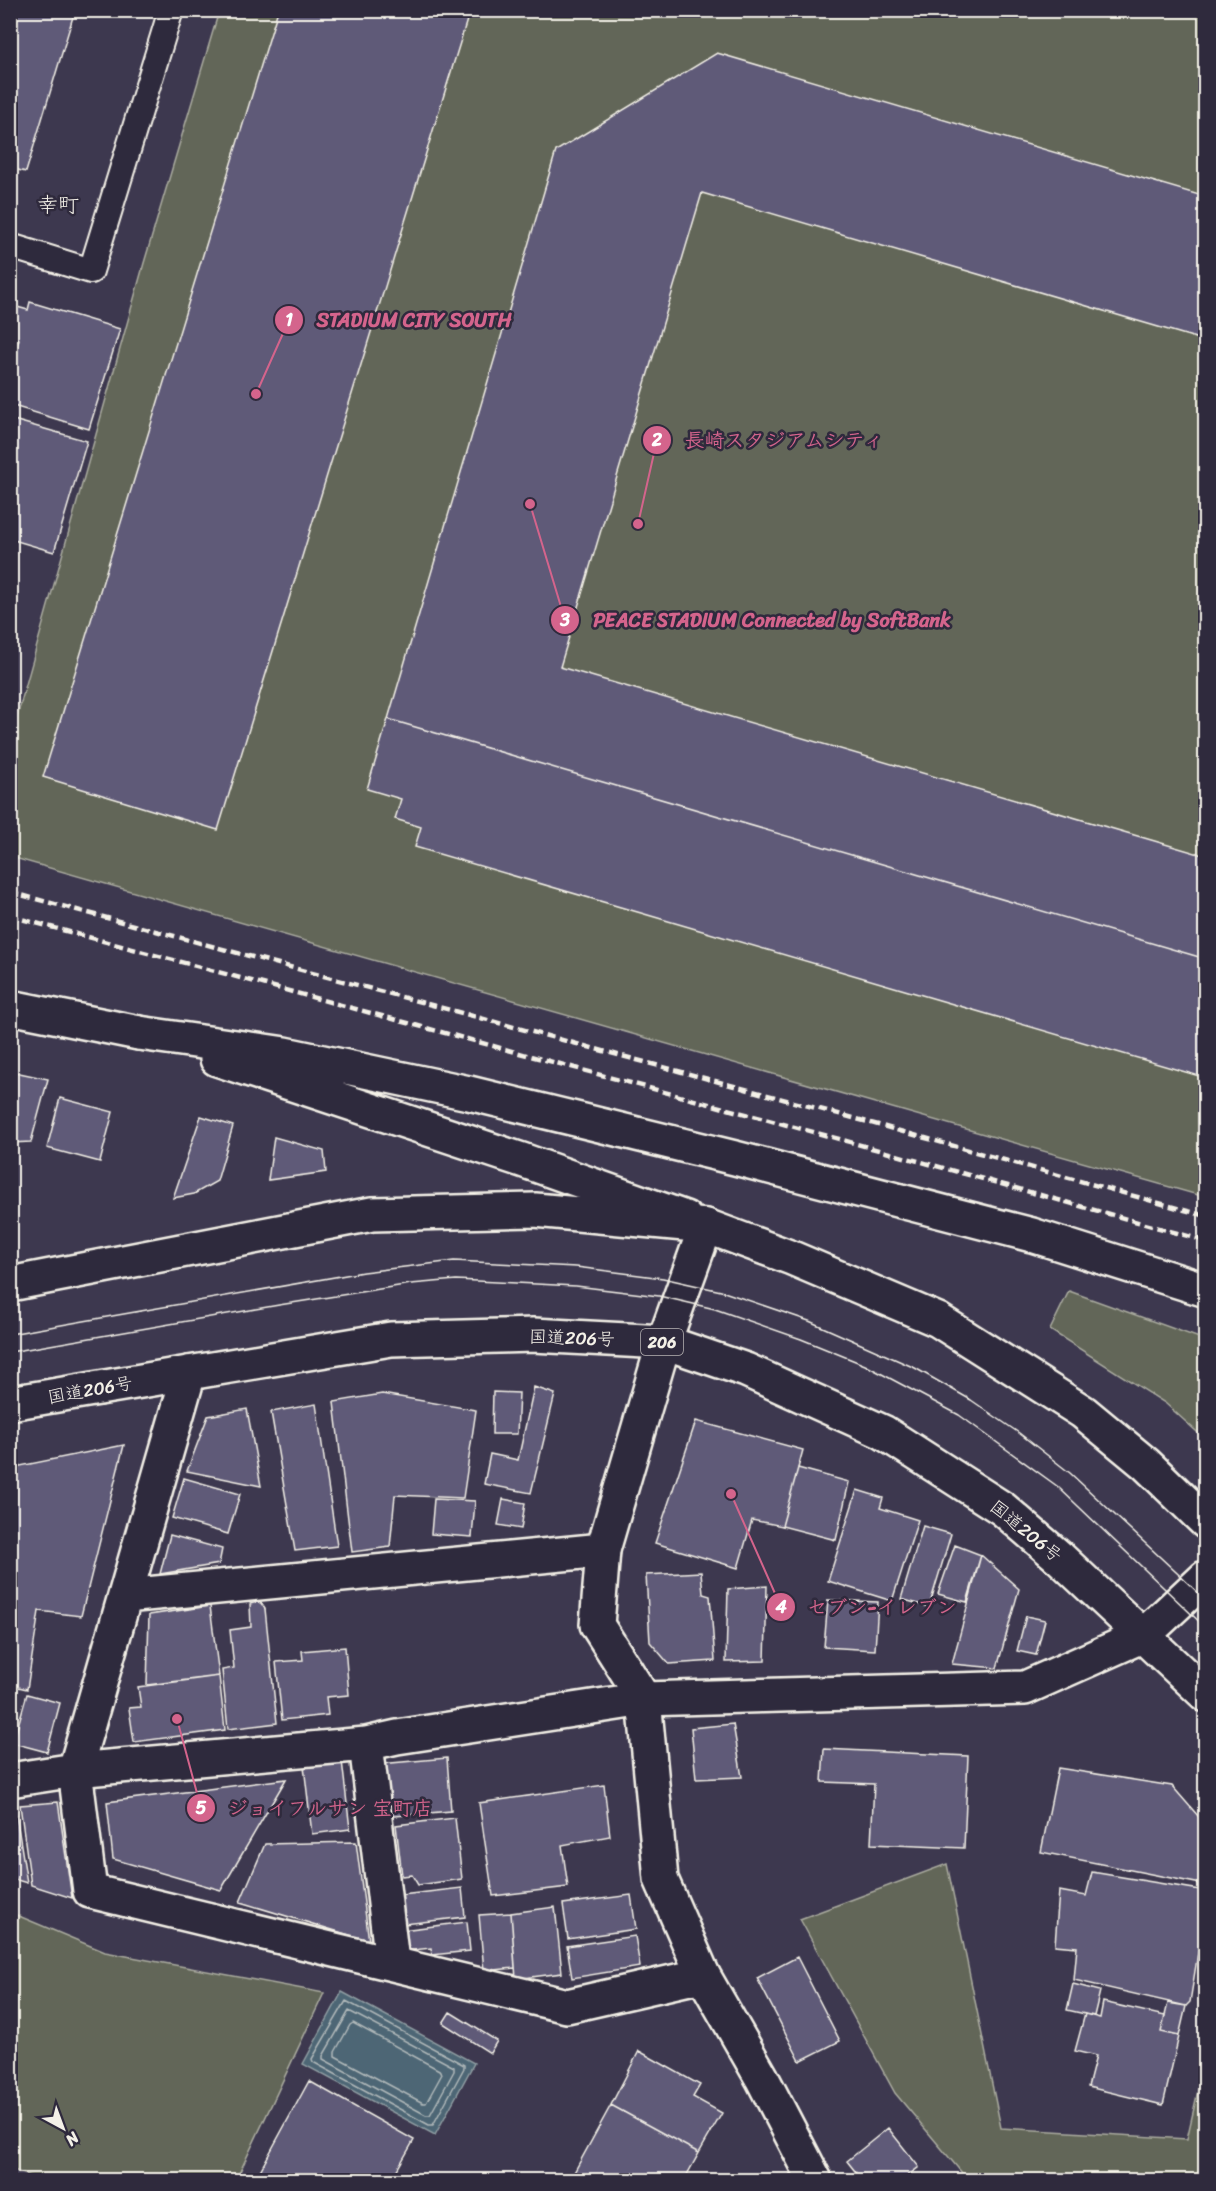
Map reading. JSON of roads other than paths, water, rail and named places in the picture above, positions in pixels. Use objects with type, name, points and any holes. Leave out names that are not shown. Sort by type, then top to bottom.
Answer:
[{"type":"main road","points":[[10,1007],[139,1033],[285,1053],[492,1099],[735,1158],[1032,1235],[1206,1290]]},
{"type":"main road","points":[[139,1033],[522,1160],[706,1226],[792,1258],[938,1320],[1083,1412],[1146,1464],[1206,1522]]},
{"type":"main road","points":[[10,1284],[372,1214],[535,1210],[706,1226]]},
{"type":"main road","points":[[706,1226],[664,1342],[603,1550],[597,1625],[644,1699],[661,1879],[703,1975],[762,2078],[815,2181]]},
{"type":"main road","name":"国道206号","points":[[10,1403],[391,1339],[533,1335],[664,1342],[746,1370],[883,1432],[1003,1509],[1060,1558],[1206,1695]]},
{"type":"main road","points":[[189,1373],[75,1770],[90,1891],[567,2006],[703,1975]]},
{"type":"main road","points":[[125,1596],[603,1550]]},
{"type":"main road","points":[[10,1780],[75,1770],[366,1744],[397,1737],[644,1699],[1024,1688],[1144,1635],[1206,1577]]},
{"type":"main road","points":[[366,1744],[392,1962]]},
{"type":"lane","points":[[10,246],[91,271],[171,10]]},
{"type":"water","points":[[342,1992],[474,2063],[435,2135],[303,2064]]},
{"type":"tram line","points":[[10,1334],[363,1272],[454,1261],[576,1267],[663,1278],[721,1291],[809,1321],[915,1368],[971,1400],[1019,1433],[1070,1473],[1206,1600]]},
{"type":"tram line","points":[[10,1352],[279,1305],[411,1284],[456,1280],[576,1286],[659,1296],[715,1309],[801,1339],[865,1365],[959,1415],[1057,1486],[1206,1628]]},
{"type":"railway","points":[[10,892],[846,1116],[1206,1216]]},
{"type":"railway","points":[[10,916],[839,1139],[1206,1241]]},
{"type":"place","name":"STADIUM CITY SOUTH","points":[[256,394]]},
{"type":"place","name":"PEACE STADIUM Connected by SoftBank","points":[[530,504]]},
{"type":"place","name":"長崎スタジアムシティ","points":[[638,524]]},
{"type":"place","name":"セブン-イレブン","points":[[731,1494]]},
{"type":"place","name":"ジョイフルサン 宝町店","points":[[177,1719]]},
{"type":"district","name":"幸町","points":[[58,205]]}]
